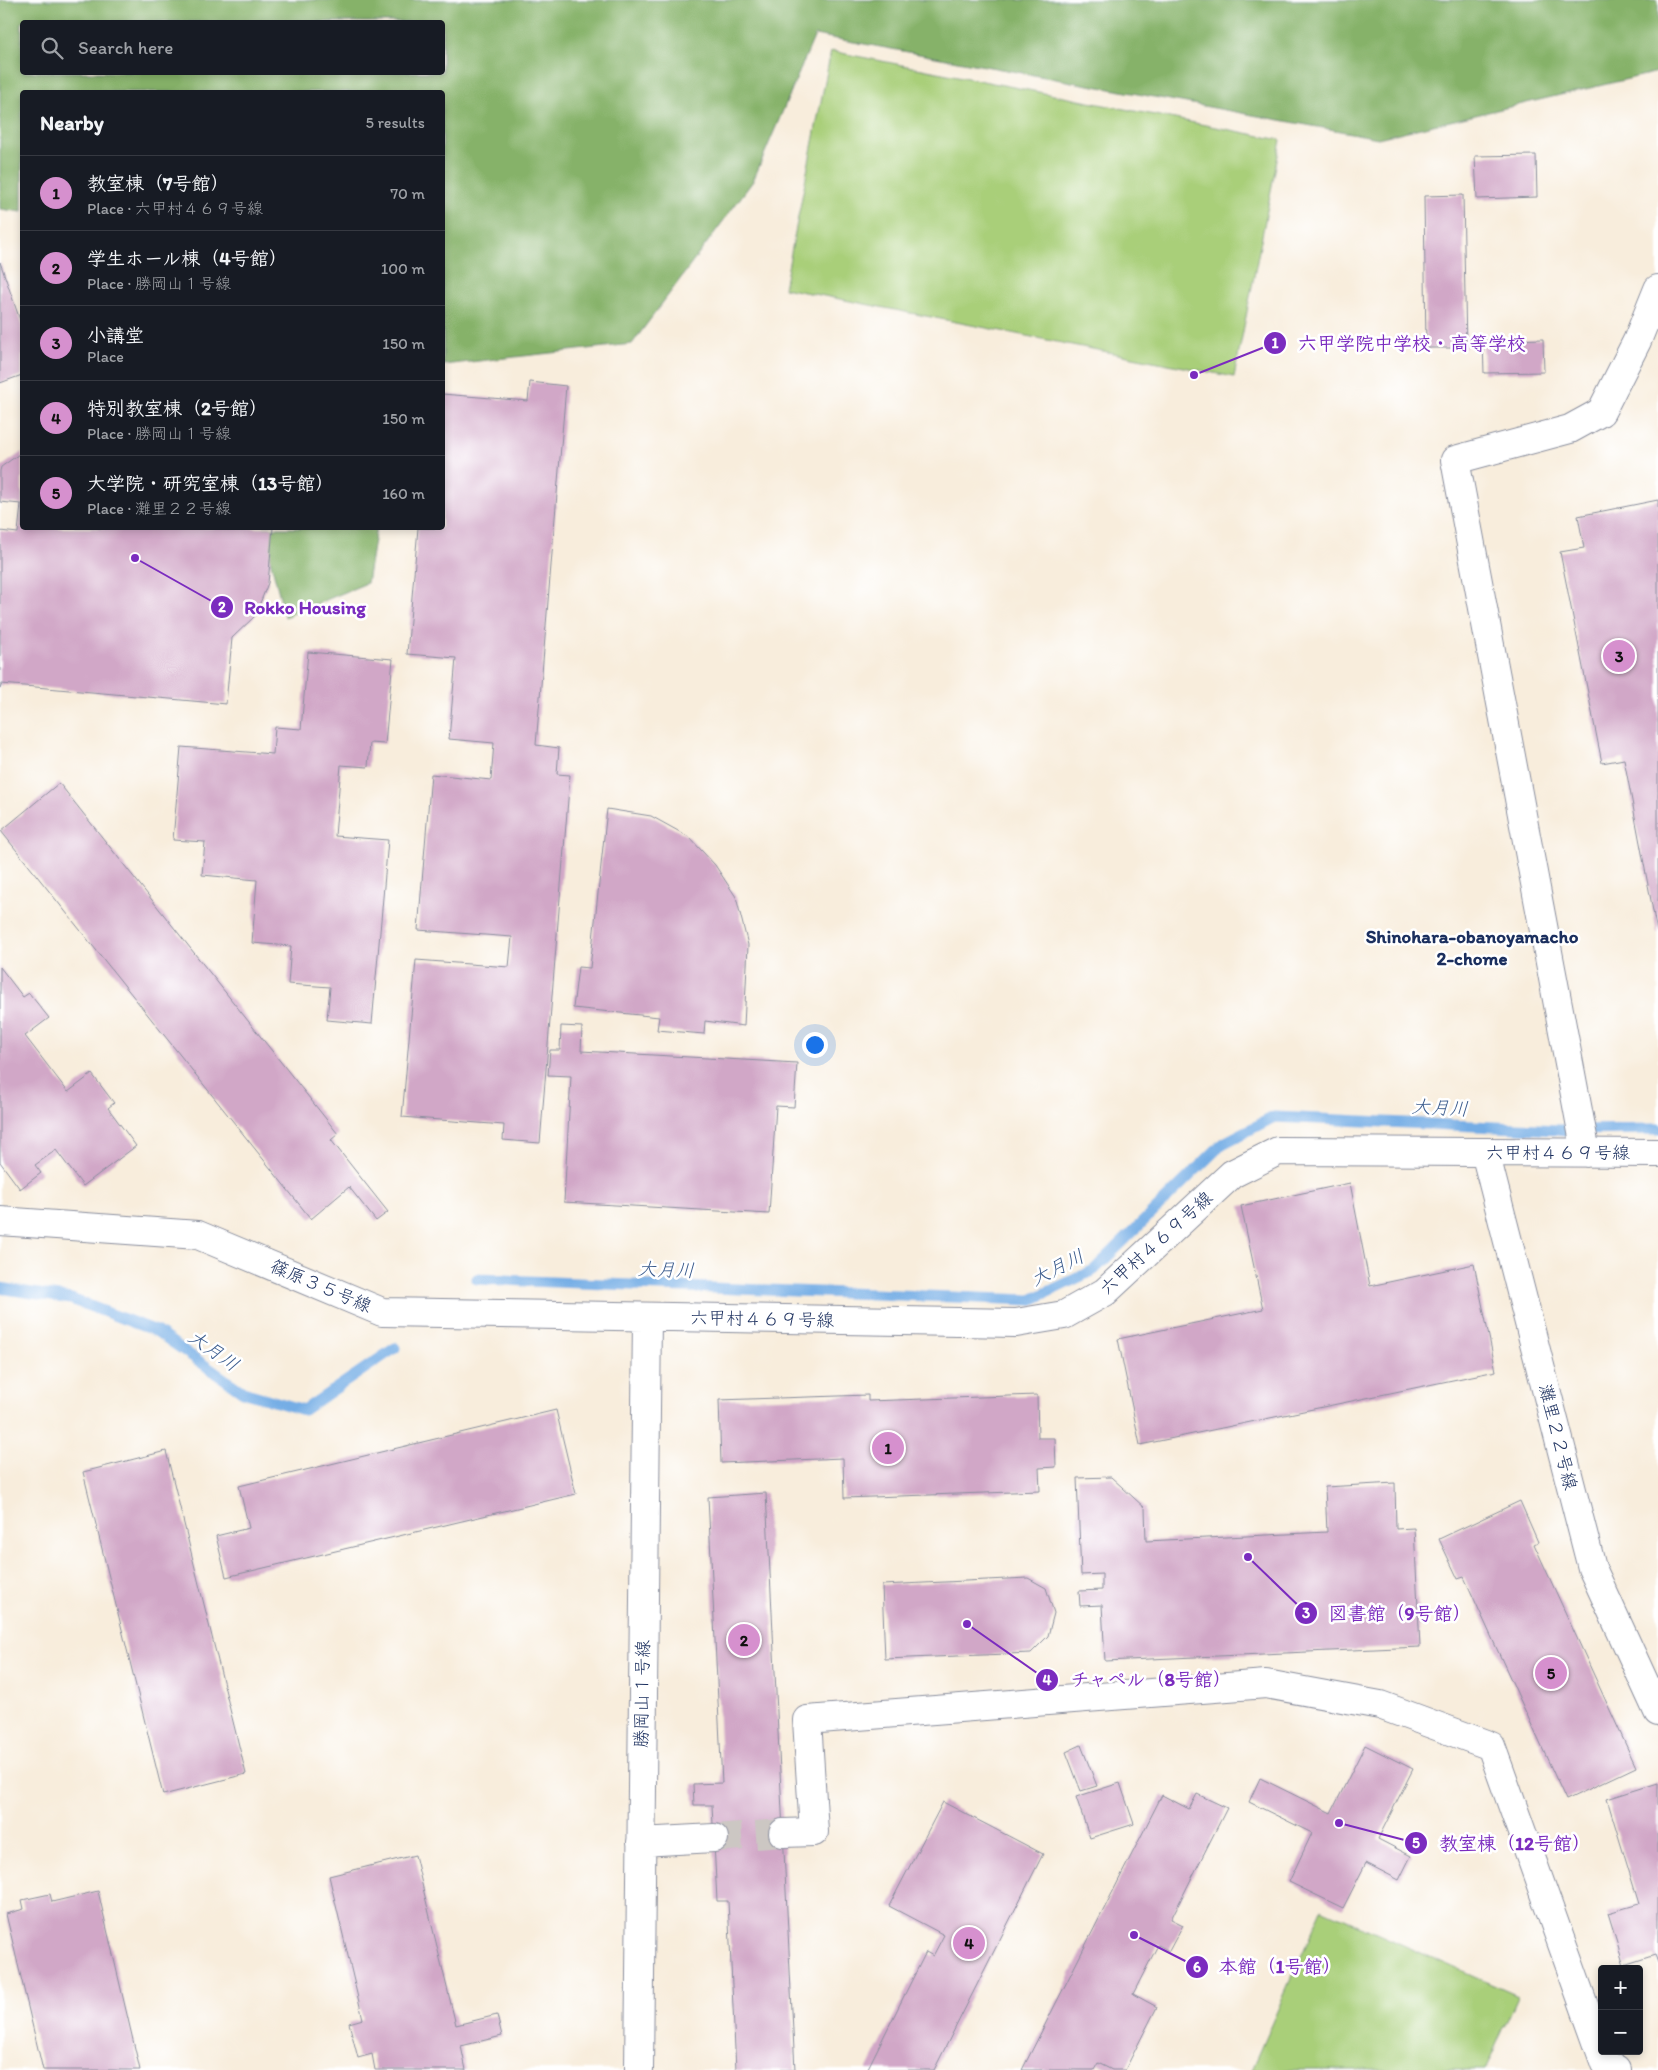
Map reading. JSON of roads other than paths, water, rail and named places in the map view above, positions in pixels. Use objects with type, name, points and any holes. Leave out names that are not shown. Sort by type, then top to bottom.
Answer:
[{"type":"street","points":[[1583,1137],[1455,460],[1570,429],[1601,412],[1637,341],[1658,289]]},
{"type":"street","name":"六甲村４６９号線","points":[[647,1317],[1016,1323],[1064,1315],[1105,1292],[1232,1174],[1278,1151],[1485,1152],[1583,1137],[1658,1153]]},
{"type":"street","name":"灘里２２号線","points":[[1485,1152],[1592,1568],[1658,1712]]},
{"type":"street","name":"篠原３５号線","points":[[0,1221],[198,1235],[382,1312],[647,1317]]},
{"type":"street","name":"勝岡山１号線","points":[[639,2070],[647,1317]]},
{"type":"street","points":[[783,1833],[814,1832],[807,1720],[1266,1684],[1380,1705],[1491,1746],[1605,2064],[1616,2070]]},
{"type":"street","points":[[641,1842],[714,1838]]},
{"type":"waterway","name":"大月川","points":[[477,1279],[1031,1300],[1094,1270],[1222,1144],[1274,1117],[1560,1130],[1658,1129]]},
{"type":"waterway","name":"大月川","points":[[0,1288],[71,1299],[156,1331],[243,1392],[304,1410],[395,1348]]},
{"type":"tunnel","points":[[714,1838],[783,1833]]},
{"type":"place","name":"六甲学院中学校・高等学校","points":[[1194,375]]},
{"type":"place","name":"Rokko Housing","points":[[135,558]]},
{"type":"place","name":"小講堂","points":[[1619,656]]},
{"type":"place","name":"教室棟（7号館）","points":[[888,1448]]},
{"type":"place","name":"図書館（9号館）","points":[[1248,1557]]},
{"type":"place","name":"チャペル（8号館）","points":[[967,1624]]},
{"type":"place","name":"学生ホール棟（4号館）","points":[[744,1640]]},
{"type":"place","name":"大学院・研究室棟（13号館）","points":[[1551,1673]]},
{"type":"place","name":"教室棟（12号館）","points":[[1339,1823]]},
{"type":"place","name":"本館（1号館）","points":[[1134,1935]]},
{"type":"place","name":"特別教室棟（2号館）","points":[[969,1943]]},
{"type":"district","name":"Shinohara-obanoyamacho 2-chome","points":[[1472,947]]}]
